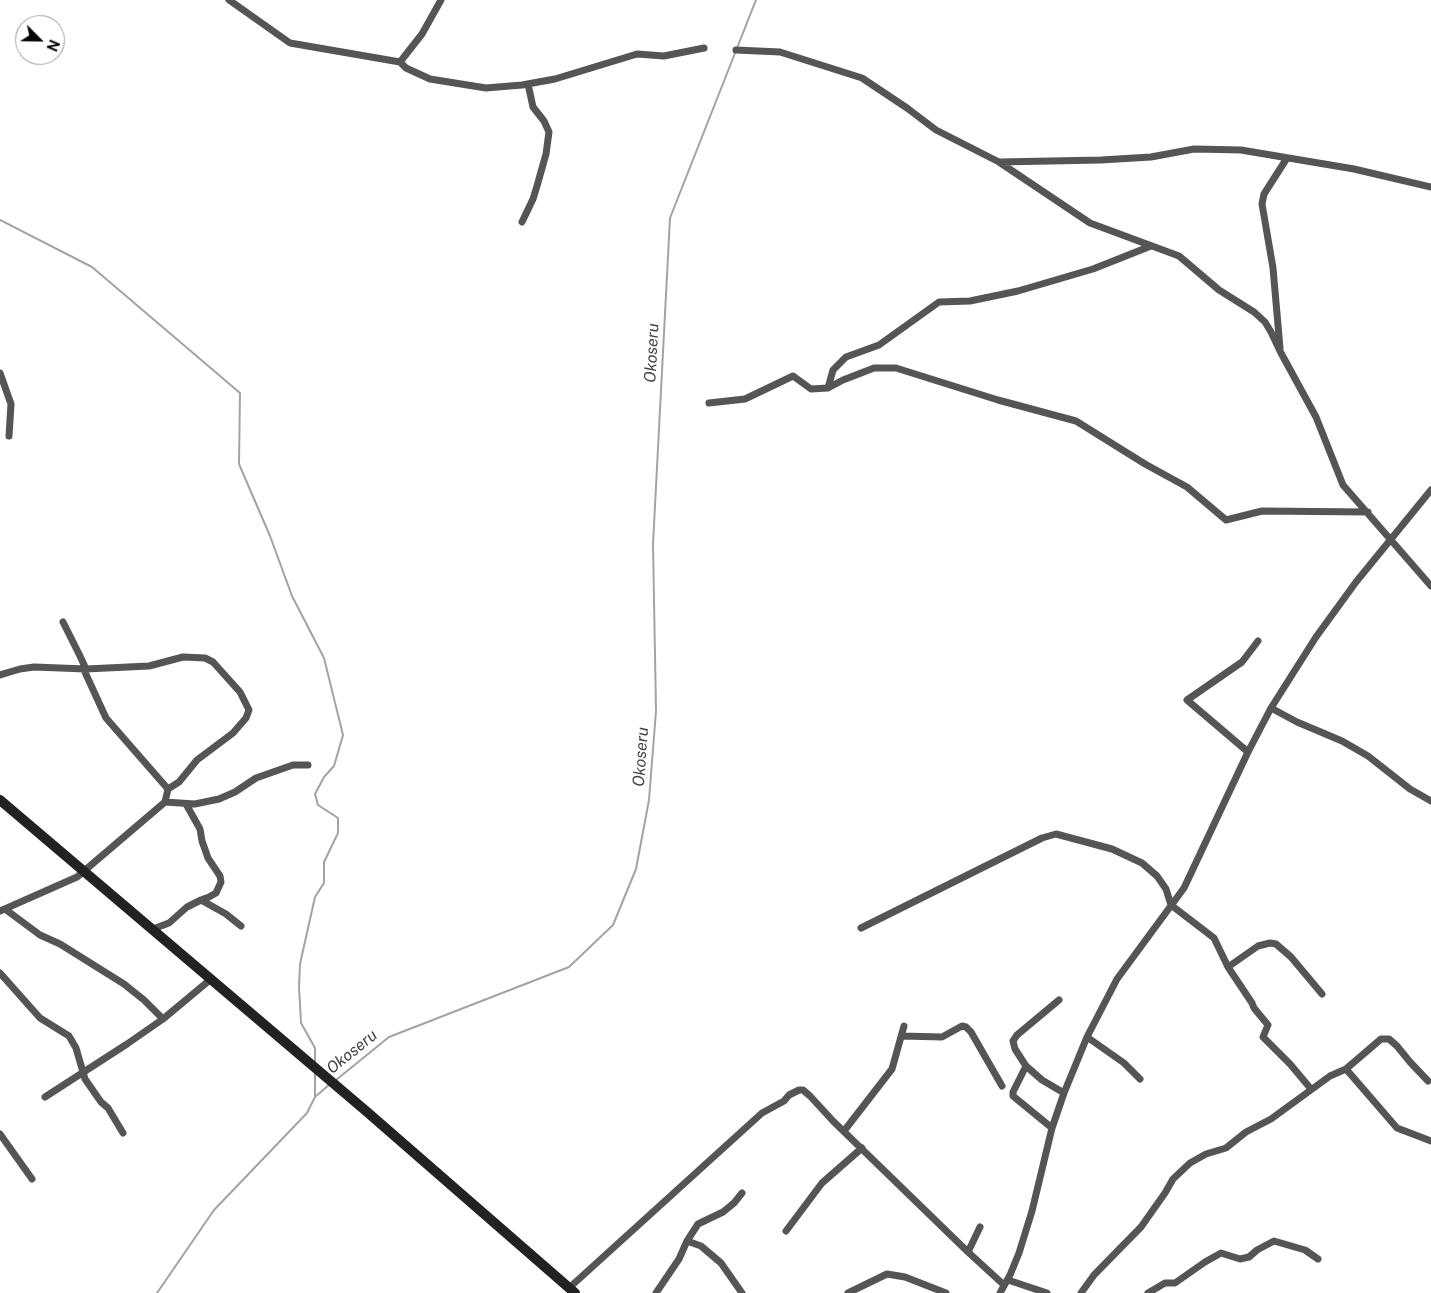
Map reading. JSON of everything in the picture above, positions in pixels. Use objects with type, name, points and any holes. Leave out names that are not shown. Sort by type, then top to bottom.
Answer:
[{"type":"street","points":[[228,0],[290,43],[400,62],[406,68],[430,79],[486,88],[528,84],[604,66],[620,58],[637,54],[664,56],[704,48]]},
{"type":"street","points":[[400,62],[422,34],[441,0]]},
{"type":"street","points":[[736,50],[780,52],[862,78],[936,130],[999,162],[1090,223],[1179,256],[1219,290],[1254,312],[1265,322],[1316,417],[1343,485],[1431,586]]},
{"type":"street","points":[[522,222],[537,186],[546,154],[549,132],[544,121],[533,107],[528,84]]},
{"type":"street","points":[[999,162],[1151,157],[1194,149],[1241,150],[1354,169],[1431,187]]},
{"type":"street","points":[[1281,353],[1274,268],[1262,204],[1264,194],[1287,158]]},
{"type":"street","points":[[828,388],[833,370],[846,357],[879,345],[939,302],[970,301],[1018,291],[1093,269],[1151,246]]},
{"type":"street","points":[[709,403],[745,399],[793,376],[812,389],[828,388],[842,380],[874,368],[896,368],[998,400],[1076,421],[1145,464],[1187,487],[1226,520],[1262,511],[1368,512]]},
{"type":"street","points":[[0,373],[3,393],[11,404],[9,436]]},
{"type":"street","points":[[1000,1293],[1019,1253],[1032,1211],[1052,1128],[1064,1093],[1087,1037],[1117,979],[1184,888],[1248,752],[1271,708],[1337,608],[1431,490]]},
{"type":"street","points":[[63,622],[86,669],[84,670],[106,718],[168,789]]},
{"type":"street","points":[[1248,752],[1187,700],[1242,662],[1258,641]]},
{"type":"street","points":[[0,675],[20,669],[86,669],[149,666],[183,657],[205,658],[213,662],[240,692],[249,710],[246,718],[233,733],[196,760],[179,782],[168,789],[165,802],[85,871],[77,877],[2,910]]},
{"type":"street","points":[[1271,708],[1297,722],[1342,741],[1368,756],[1410,789],[1431,801]]},
{"type":"street","points":[[165,802],[186,804],[219,800],[256,778],[293,765],[308,765]]},
{"type":"street","points":[[0,800],[366,1111],[572,1291],[762,1113],[784,1101],[795,1091],[803,1090],[968,1252],[1006,1282],[1047,1293]]},
{"type":"street","points":[[153,929],[168,923],[188,907],[210,897],[216,892],[221,882],[220,876],[208,858],[200,829],[186,804]]},
{"type":"street","points":[[861,928],[1042,838],[1056,834],[1112,849],[1142,863],[1157,876],[1166,890],[1171,905],[1214,938],[1228,967],[1254,1008],[1268,1025],[1263,1037],[1312,1089]]},
{"type":"street","points":[[201,900],[226,914],[241,926]]},
{"type":"street","points":[[2,910],[40,935],[60,944],[124,984],[163,1019]]},
{"type":"street","points":[[1228,967],[1258,946],[1270,943],[1276,944],[1291,957],[1322,994]]},
{"type":"street","points":[[0,973],[40,1018],[69,1036],[76,1048],[85,1079],[100,1102],[108,1108],[123,1133]]},
{"type":"street","points":[[45,1097],[163,1019],[211,979]]},
{"type":"street","points":[[1059,1000],[1017,1035],[1013,1041],[1015,1049],[1026,1066],[1042,1080],[1064,1093]]},
{"type":"street","points":[[844,1131],[892,1069],[904,1026]]},
{"type":"street","points":[[902,1036],[942,1037],[962,1026],[970,1032],[1002,1086]]},
{"type":"street","points":[[1087,1037],[1124,1063],[1140,1079]]},
{"type":"street","points":[[1081,1293],[1094,1275],[1141,1227],[1173,1179],[1190,1163],[1206,1154],[1226,1148],[1246,1132],[1270,1119],[1330,1076],[1346,1069],[1381,1039],[1389,1039],[1397,1046],[1428,1081]]},
{"type":"street","points":[[1026,1066],[1013,1092],[1013,1096],[1052,1128]]},
{"type":"street","points":[[1346,1069],[1397,1128],[1431,1141]]},
{"type":"street","points":[[0,1134],[32,1179]]},
{"type":"street","points":[[786,1231],[822,1183],[862,1148]]},
{"type":"street","points":[[656,1293],[679,1259],[687,1241],[698,1224],[723,1212],[742,1193]]},
{"type":"street","points":[[968,1252],[980,1227]]},
{"type":"street","points":[[687,1241],[700,1246],[721,1262],[742,1293]]},
{"type":"street","points":[[1148,1293],[1165,1283],[1175,1283],[1221,1253],[1240,1259],[1249,1257],[1274,1241],[1305,1250],[1318,1259]]},
{"type":"street","points":[[848,1293],[887,1274],[946,1293]]},
{"type":"waterway","name":"Okoseru","points":[[336,1080],[389,1037],[569,967],[613,925],[636,869],[649,800],[656,711],[653,544],[670,218],[756,0]]},
{"type":"waterway","points":[[0,220],[92,267],[240,393],[239,464],[270,536],[292,596],[324,658],[343,735],[334,766],[324,777],[315,794],[318,805],[338,818],[338,833],[324,862],[324,883],[315,897],[300,964],[301,1023],[315,1048],[315,1062]]},
{"type":"waterway","points":[[315,1074],[315,1097]]},
{"type":"waterway","name":"Okoseru","points":[[157,1293],[214,1210],[307,1113],[315,1097],[330,1084]]}]
